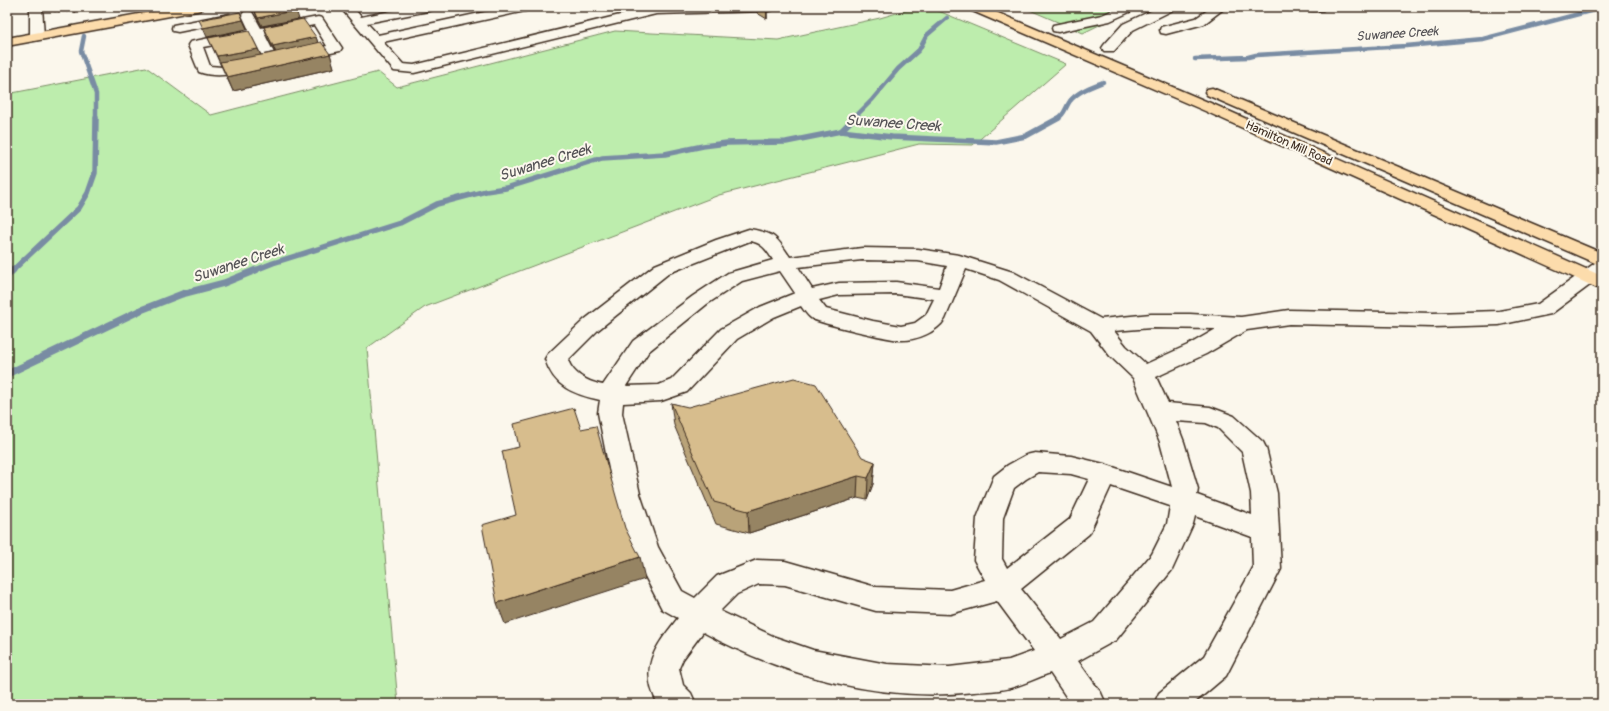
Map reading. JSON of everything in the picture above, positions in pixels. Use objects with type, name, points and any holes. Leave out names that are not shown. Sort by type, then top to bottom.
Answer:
[{"type":"main road","points":[[7,42],[37,31],[144,7]]},
{"type":"main road","points":[[7,32],[37,31],[197,7]]},
{"type":"main road","name":"Hamilton Mill Road","points":[[974,7],[1598,276]]},
{"type":"main road","points":[[1006,7],[1103,46]]},
{"type":"main road","name":"Hamilton Mill Road","points":[[1201,88],[1602,260]]},
{"type":"street","points":[[36,7],[37,31]]},
{"type":"street","points":[[346,7],[400,68],[414,69],[656,10],[768,7]]},
{"type":"street","points":[[359,21],[428,7]]},
{"type":"street","points":[[374,40],[525,7]]},
{"type":"street","points":[[1058,28],[1106,18],[1130,7]]},
{"type":"street","points":[[1103,46],[1128,27],[1169,7]]},
{"type":"street","points":[[1166,30],[1200,21],[1220,7]]},
{"type":"street","points":[[1308,7],[1319,7]]},
{"type":"street","points":[[178,28],[263,12]]},
{"type":"street","points":[[248,15],[272,62]]},
{"type":"street","points":[[318,21],[334,48],[272,62],[216,72],[204,70],[195,45],[257,32],[318,21]]},
{"type":"street","points":[[946,295],[896,288],[839,289],[807,296],[767,312],[729,334],[700,362],[679,386],[661,393],[612,395],[582,388],[560,371],[556,359],[591,325],[662,269],[749,235],[763,237],[772,244],[786,263],[807,296],[812,306],[819,314],[873,328],[901,333],[922,329],[935,319],[946,295],[959,261]]},
{"type":"street","points":[[862,254],[918,255],[959,261],[1006,276],[1098,326],[1118,351],[1143,374],[1172,442],[1185,489],[1184,500],[1180,524],[1162,562],[1105,631],[1056,656],[1008,674],[949,681],[887,678],[813,664],[767,648],[672,600],[645,549],[625,487],[610,413],[612,390],[641,346],[700,300],[735,277],[786,263],[862,254]]},
{"type":"street","points":[[1098,326],[1151,321],[1190,321],[1241,324],[1289,317],[1433,320],[1499,318],[1544,310],[1598,276]]},
{"type":"street","points":[[1143,374],[1198,349],[1241,324]]},
{"type":"street","points":[[1160,411],[1210,415],[1226,422],[1254,448],[1264,493],[1266,531],[1267,569],[1215,666],[1170,704]]},
{"type":"street","points":[[1090,704],[1056,656],[1003,587],[988,560],[990,518],[1004,483],[1017,472],[1035,462],[1071,465],[1184,500],[1266,531]]},
{"type":"street","points":[[680,704],[669,693],[664,668],[670,652],[699,614],[728,585],[757,572],[785,573],[876,599],[950,602],[1003,587],[1080,526],[1104,474]]},
{"type":"path","points":[[53,7],[54,11],[81,12]]},
{"type":"green space","points":[[917,7],[929,7],[1066,64],[973,145],[919,144],[719,195],[425,307],[367,348],[398,704],[7,704],[7,94],[146,67],[211,115],[378,72],[397,87],[615,31],[778,40],[880,18]]},
{"type":"green space","points":[[1023,7],[1136,7],[1083,33]]},
{"type":"building","points":[[269,7],[294,7],[296,10],[258,18],[254,9]]},
{"type":"building","points":[[240,12],[243,20],[203,28],[199,20]]},
{"type":"building","points":[[303,19],[316,37],[273,46],[264,27]]},
{"type":"building","points":[[249,31],[258,49],[217,56],[208,38]]},
{"type":"building","points":[[321,42],[330,54],[227,77],[220,62],[267,54]]},
{"type":"building","points":[[794,378],[816,384],[862,457],[875,462],[868,478],[858,476],[748,511],[714,502],[671,403],[688,407]]},
{"type":"building","points":[[574,408],[581,429],[596,426],[625,528],[640,557],[497,603],[482,525],[516,515],[502,451],[519,447],[514,424]]},
{"type":"waterway","name":"Suwanee Creek","points":[[1195,59],[1248,57],[1256,55],[1406,46],[1483,39],[1594,10],[1591,7]]},
{"type":"waterway","points":[[841,131],[872,100],[898,69],[919,50],[927,35],[947,18]]},
{"type":"waterway","points":[[84,36],[81,51],[96,94],[96,118]]},
{"type":"waterway","name":"Suwanee Creek","points":[[1057,119],[1062,115],[1073,98],[1085,90],[1103,82]]},
{"type":"waterway","points":[[12,271],[79,208],[88,193],[95,173],[96,118]]},
{"type":"waterway","name":"Suwanee Creek","points":[[841,131],[892,137],[996,142],[1026,136],[1059,118]]},
{"type":"waterway","name":"Suwanee Creek","points":[[253,271],[273,263],[400,223],[437,204],[486,191],[506,188],[602,158],[665,154],[703,146],[727,143],[786,142],[841,131]]},
{"type":"waterway","name":"Suwanee Creek","points":[[7,374],[141,310],[182,294],[224,283],[256,270]]},
{"type":"waterway","points":[[7,276],[12,271]]}]
